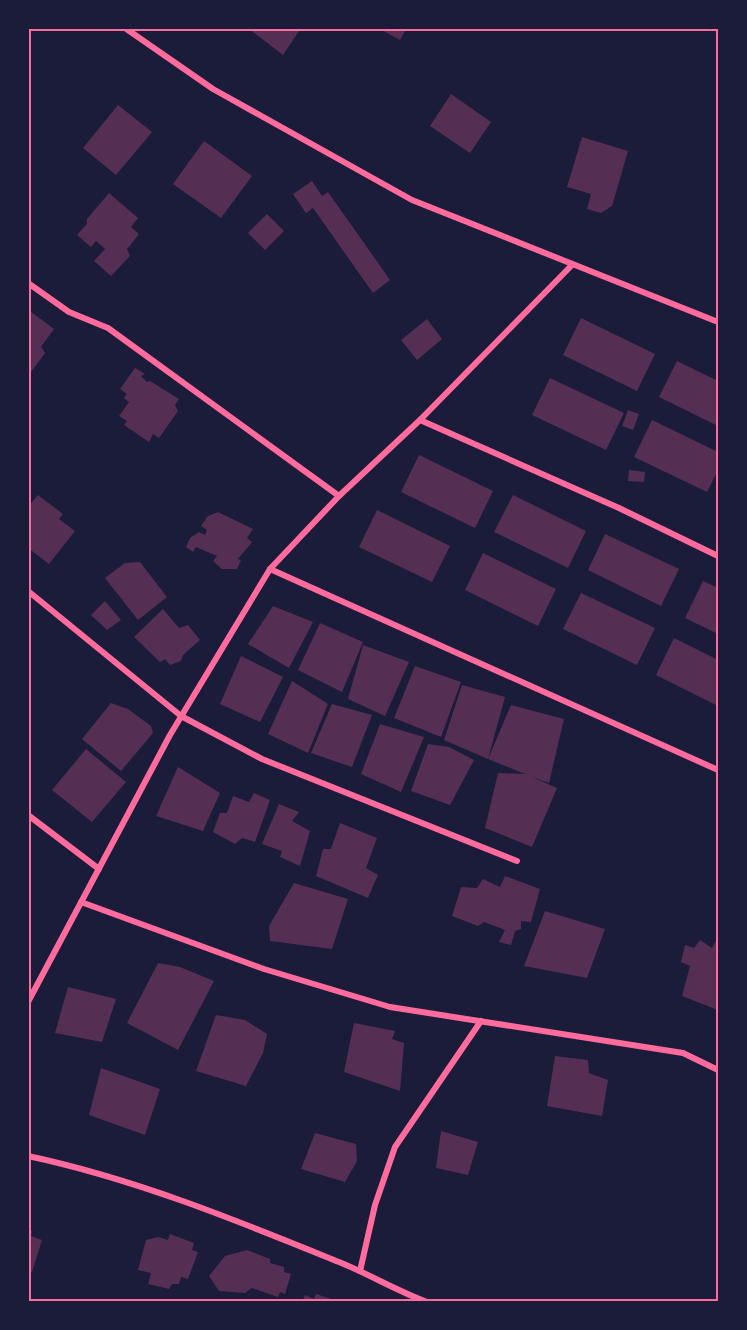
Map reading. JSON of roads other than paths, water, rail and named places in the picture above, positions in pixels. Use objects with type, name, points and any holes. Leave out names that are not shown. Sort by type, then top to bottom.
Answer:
[{"type":"street","points":[[125,28],[213,89],[412,200],[718,322]]},
{"type":"street","points":[[28,1002],[181,716],[270,569],[339,496],[420,420],[572,265]]},
{"type":"street","points":[[28,283],[69,312],[108,328],[339,496]]},
{"type":"street","points":[[420,420],[718,556]]},
{"type":"street","points":[[270,569],[718,770]]},
{"type":"street","points":[[28,591],[181,716],[262,759],[518,861]]},
{"type":"street","points":[[28,815],[99,869]]},
{"type":"street","points":[[81,902],[264,969],[378,1004],[683,1053],[718,1070]]},
{"type":"street","points":[[360,1271],[375,1205],[395,1147],[481,1021]]},
{"type":"street","points":[[28,1156],[64,1164],[158,1193],[360,1271],[427,1302]]}]
